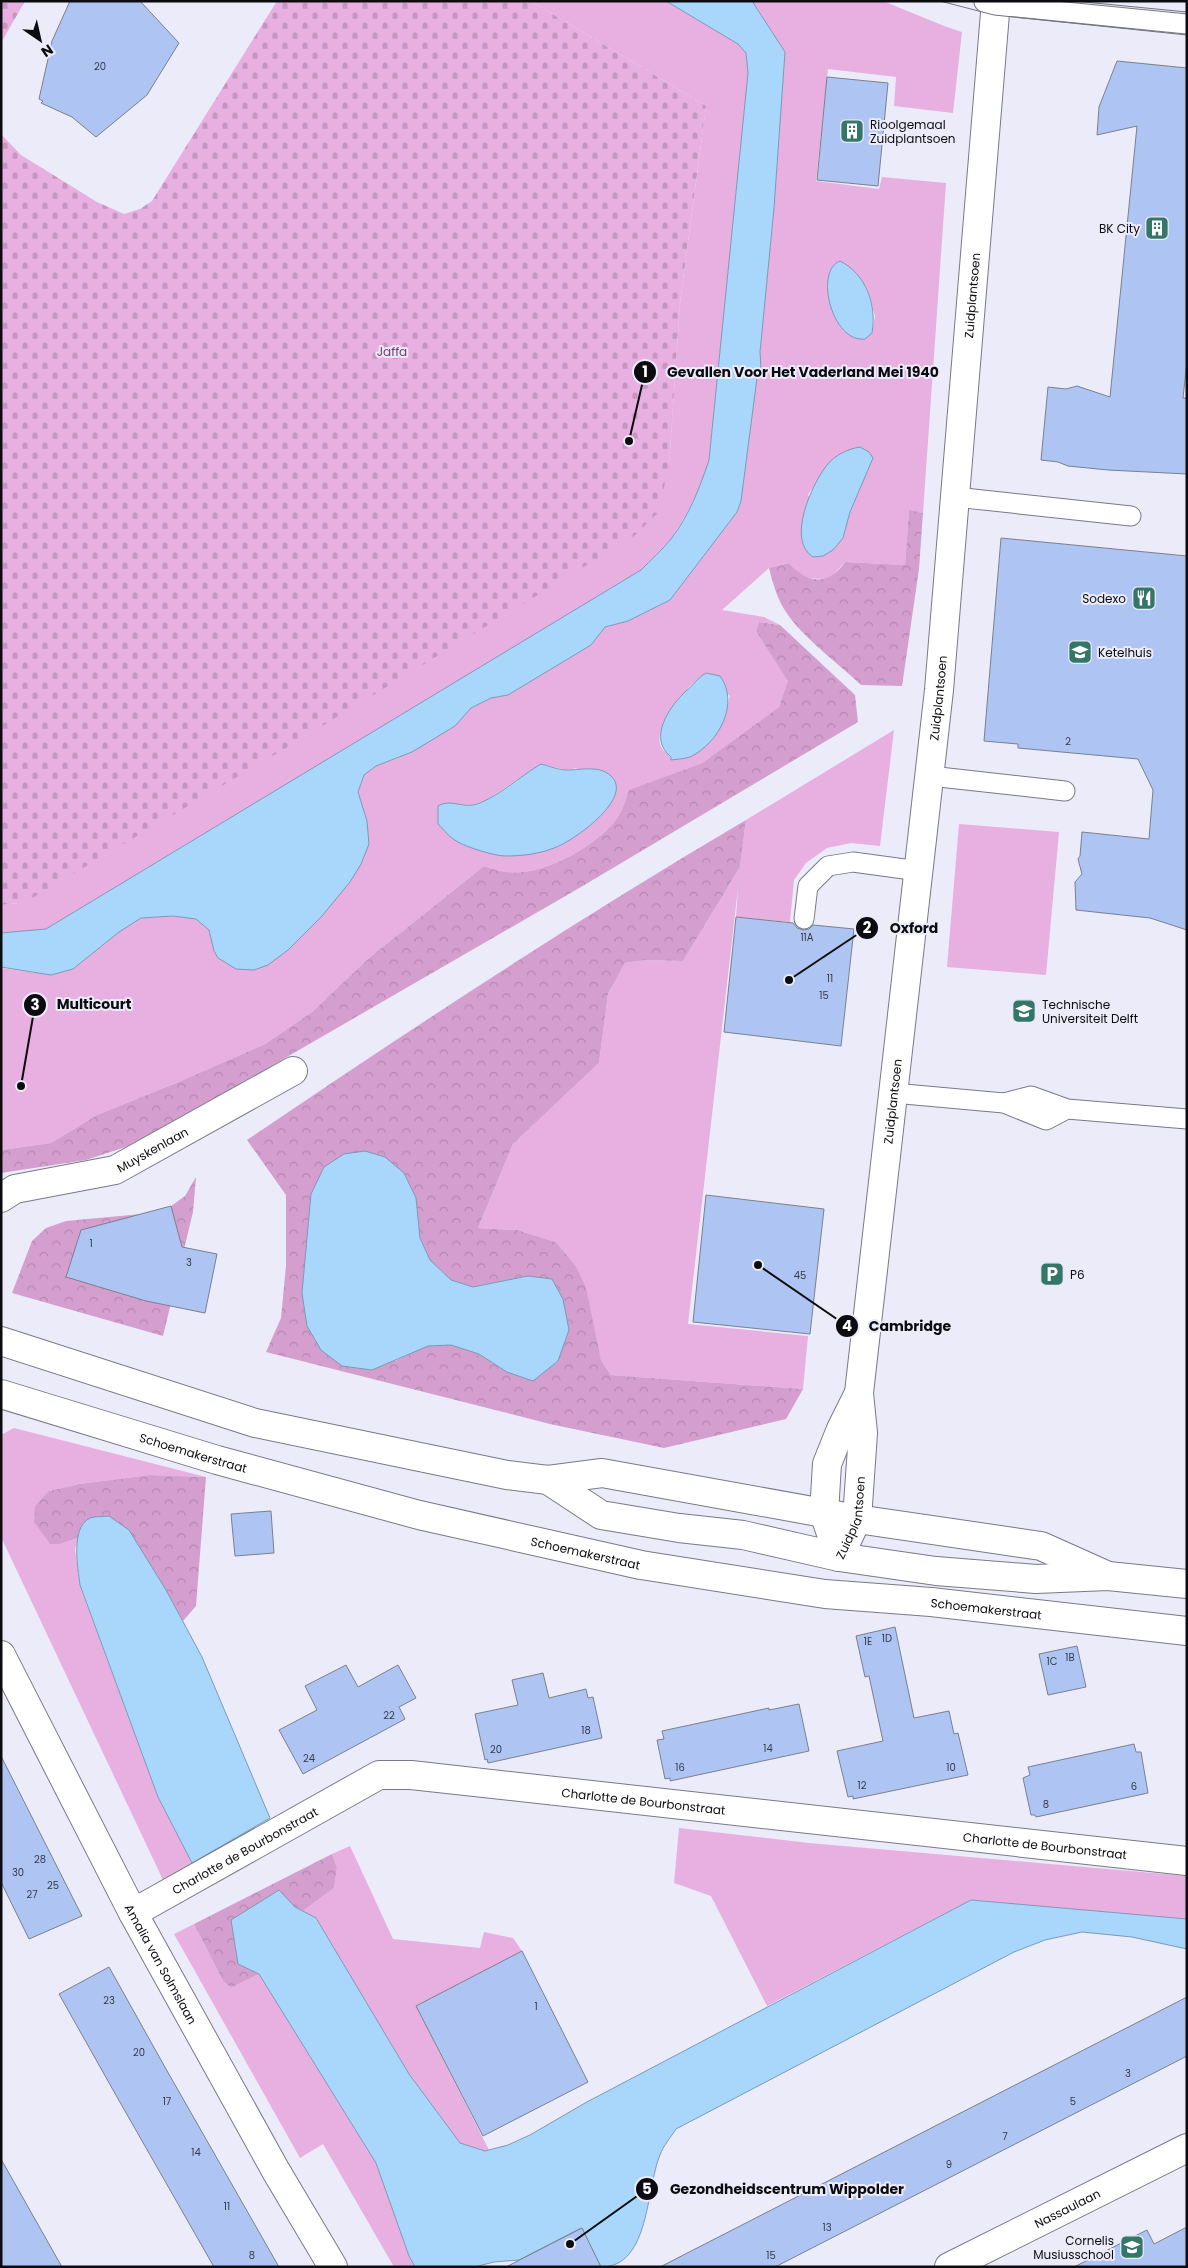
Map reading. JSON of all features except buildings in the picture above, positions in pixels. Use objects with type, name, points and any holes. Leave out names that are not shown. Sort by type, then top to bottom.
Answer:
[{"type":"street","name":"Zuidplantsoen","points":[[839,1557],[857,1519],[863,1433],[859,1393],[939,690],[991,3]]},
{"type":"street","name":"Muyskenlaan","points":[[1,1198],[15,1189],[116,1170],[293,1071]]},
{"type":"street","points":[[1,1342],[255,1423],[507,1475],[548,1480],[602,1473],[857,1519],[1041,1546],[1108,1576]]},
{"type":"street","name":"Zuidplantsoen","points":[[839,1557],[824,1513],[828,1464],[841,1429],[859,1393]]},
{"type":"street","name":"Schoemakerstraat","points":[[1,1394],[217,1460],[419,1515],[622,1560],[730,1580],[825,1594],[931,1602],[1187,1630]]},
{"type":"street","points":[[548,1480],[601,1515],[679,1528],[743,1535],[839,1557],[936,1571],[1036,1579],[1108,1576],[1187,1584]]},
{"type":"street","name":"Amalia van Solmslaan","points":[[1,1654],[133,1913],[276,2171],[333,2267]]},
{"type":"street","name":"Charlotte de Bourbonstraat","points":[[133,1913],[379,1775],[410,1775],[1187,1861]]},
{"type":"street","name":"Nassaulaan","points":[[949,2267],[1187,2148]]},
{"type":"lane","points":[[991,3],[1187,24]]},
{"type":"lane","points":[[955,497],[1131,516]]},
{"type":"lane","points":[[930,776],[1065,791]]},
{"type":"lane","points":[[804,919],[808,886],[828,866],[853,862],[918,871]]},
{"type":"lane","points":[[892,1093],[1004,1103],[1046,1120],[1067,1109],[1187,1119]]},
{"type":"green space","points":[[1,1],[25,1],[1,43]]},
{"type":"green space","name":"Jaffa","points":[[277,1],[531,1],[706,106],[680,303],[669,466],[658,513],[633,537],[286,748],[34,897],[20,903],[1,905],[1,134],[21,155],[97,202],[124,214],[140,209],[152,201]]},
{"type":"green space","points":[[531,1],[666,1],[738,44],[746,53],[748,73],[709,460],[701,485],[686,515],[671,539],[641,570],[46,929],[1,933],[1,905],[20,903],[669,466],[680,303],[706,106]]},
{"type":"green space","points":[[752,1],[883,1],[962,32],[953,113],[894,106],[896,77],[828,69],[816,181],[879,189],[882,177],[946,183],[923,513],[909,511],[905,565],[845,562],[830,578],[823,579],[807,577],[798,572],[789,563],[769,568],[722,610],[764,617],[780,625],[759,622],[756,631],[789,681],[779,707],[702,763],[630,790],[622,810],[614,823],[589,845],[576,853],[548,866],[520,872],[504,872],[484,866],[369,958],[312,1012],[265,1044],[97,1115],[51,1143],[1,1150],[1,968],[51,975],[73,969],[119,932],[141,918],[173,916],[196,919],[209,930],[214,951],[367,821],[358,792],[364,775],[376,766],[398,758],[455,726],[471,708],[491,698],[508,695],[591,645],[605,627],[628,621],[670,600],[737,512],[741,501],[757,378],[761,370],[760,352],[774,208],[785,52]],"holes":[[[867,288],[875,316],[872,333]],[[836,457],[860,488],[850,512],[843,538],[808,495],[828,464]],[[707,673],[730,696],[728,704],[671,759],[660,744],[663,725],[675,704],[691,685]],[[541,764],[567,770],[577,768],[514,855],[504,856],[458,842],[443,803],[471,805],[485,801]]]},
{"type":"green space","points":[[909,510],[923,513],[919,569],[902,686],[861,685],[811,641],[793,621],[780,602],[769,568],[789,563],[803,575],[818,579],[832,575],[845,562],[905,565]]},
{"type":"green space","points":[[759,622],[780,625],[855,695],[858,722],[581,887],[138,1143],[86,1160],[1,1173],[1,1150],[51,1143],[97,1115],[265,1044],[312,1012],[369,958],[484,866],[504,872],[520,872],[548,866],[562,860],[589,845],[610,827],[622,810],[629,790],[702,763],[779,707],[788,681],[756,631]]},
{"type":"green space","points":[[894,730],[880,846],[851,843],[827,848],[806,863],[794,880],[790,922],[736,917],[738,888],[688,1324],[808,1336],[803,1389],[611,1375],[601,1360],[576,1266],[556,1242],[517,1230],[478,1228],[513,1144],[599,1063],[608,994],[625,963],[645,960],[683,961],[740,867],[746,820]]},
{"type":"green space","points":[[746,820],[740,867],[683,961],[645,960],[625,963],[608,994],[599,1063],[513,1144],[478,1228],[517,1230],[556,1242],[576,1266],[586,1288],[601,1360],[611,1375],[803,1389],[786,1419],[664,1448],[550,1424],[266,1352],[281,1318],[286,1266],[286,1195],[247,1140],[494,976]],"holes":[[[324,1167],[404,1173],[416,1198],[420,1238],[430,1260],[451,1280],[473,1287],[528,1276],[507,1372],[470,1350],[439,1344],[428,1346],[395,1361],[321,1175]]]},
{"type":"green space","points":[[959,824],[1059,832],[1046,975],[947,967]]},
{"type":"green space","points":[[196,1177],[193,1212],[163,1336],[12,1293],[32,1241],[46,1228],[66,1221],[163,1212],[185,1196]]},
{"type":"green space","points":[[14,1428],[206,1477],[150,1475],[79,1484],[49,1491],[60,1544],[78,1538],[75,1549],[80,1586],[158,1797],[192,1863],[270,1818],[164,1882],[1,1537],[1,1435]]},
{"type":"green space","points":[[150,1475],[206,1477],[196,1606],[183,1621],[166,1590],[83,1523],[78,1538],[60,1544],[50,1544],[34,1522],[35,1506],[49,1491],[79,1484]]},
{"type":"green space","points":[[679,1828],[809,1843],[1187,1876],[1187,1919],[971,1900],[767,2006],[711,1896],[674,1883]]},
{"type":"green space","points":[[350,1846],[393,1939],[480,1948],[484,1932],[513,1938],[522,1951],[416,2006],[489,2150],[485,2151],[460,2143],[409,2074],[316,1918],[303,1911],[334,1888],[337,1868],[332,1854]]},
{"type":"green space","points":[[332,1854],[337,1868],[334,1888],[303,1911],[295,1907],[238,1964],[259,1974],[231,1988],[223,1981],[194,1924]]},
{"type":"green space","points":[[194,1924],[223,1981],[231,1988],[259,1974],[376,2163],[409,2256],[415,2267],[394,2267],[323,2144],[300,2158],[174,1934]]},
{"type":"water","points":[[666,1],[752,1],[785,52],[774,208],[760,352],[761,370],[757,378],[741,501],[737,512],[670,600],[628,621],[605,627],[591,645],[508,695],[491,698],[471,708],[455,726],[412,752],[376,766],[364,775],[358,792],[367,821],[369,844],[361,864],[350,882],[322,916],[288,950],[268,965],[254,970],[236,969],[218,958],[214,951],[209,930],[196,919],[173,916],[141,918],[119,932],[73,969],[51,975],[1,967],[1,933],[46,929],[641,570],[671,539],[693,501],[709,460],[748,73],[746,53],[738,44]]},
{"type":"water","points":[[840,261],[857,274],[868,291],[873,312],[873,322],[872,333],[865,339],[853,337],[844,330],[836,319],[830,305],[828,278],[832,267]]},
{"type":"water","points":[[860,447],[869,452],[873,458],[850,512],[843,538],[833,550],[823,556],[813,557],[805,549],[802,538],[804,512],[809,498],[830,461],[842,453]]},
{"type":"water","points":[[706,673],[720,676],[726,687],[728,698],[727,710],[723,721],[718,732],[700,751],[690,757],[671,760],[661,741],[664,722],[680,697]]},
{"type":"water","points":[[541,764],[564,770],[601,770],[611,776],[616,785],[615,796],[598,818],[574,837],[554,848],[530,854],[500,856],[474,849],[455,840],[438,824],[438,806],[446,803],[473,805],[481,803]]},
{"type":"water","points":[[365,1151],[385,1157],[404,1173],[416,1198],[420,1238],[430,1260],[451,1280],[473,1287],[528,1276],[552,1279],[563,1299],[569,1330],[558,1361],[533,1381],[507,1372],[479,1354],[451,1345],[428,1346],[372,1370],[342,1366],[321,1350],[307,1326],[302,1293],[311,1194],[324,1167],[344,1154]]},
{"type":"water","points":[[109,1516],[129,1530],[166,1590],[202,1657],[270,1818],[192,1863],[158,1797],[80,1585],[77,1549],[80,1530],[90,1518]]},
{"type":"water","points":[[279,1890],[295,1907],[316,1918],[409,2074],[460,2143],[485,2151],[508,2145],[530,2135],[585,2103],[971,1900],[1187,1919],[1187,1949],[1132,1937],[1082,1932],[1045,1940],[1014,1952],[676,2129],[665,2145],[655,2169],[644,2223],[638,2240],[629,2254],[617,2264],[601,2267],[581,2228],[519,2260],[494,2262],[474,2267],[415,2267],[409,2256],[376,2163],[259,1974],[238,1964],[231,1920]]},
{"type":"tram line","points":[[940,1],[994,15],[1187,35]]},
{"type":"tram line","points":[[1074,1],[1187,12]]},
{"type":"place","name":"Rioolgemaal Zuidplantsoen","points":[[852,131]]},
{"type":"place","name":"BK City","points":[[1157,228]]},
{"type":"place","name":"Gevallen Voor Het Vaderland Mei 1940","points":[[629,441]]},
{"type":"place","name":"Sodexo","points":[[1144,598]]},
{"type":"place","name":"Ketelhuis","points":[[1080,652]]},
{"type":"place","name":"Oxford","points":[[789,980]]},
{"type":"place","name":"Technische Universiteit Delft","points":[[1024,1011]]},
{"type":"place","name":"Multicourt","points":[[21,1086]]},
{"type":"place","name":"Cambridge","points":[[758,1265]]},
{"type":"place","name":"P6","points":[[1052,1274]]},
{"type":"place","name":"Gezondheidscentrum Wippolder","points":[[570,2244]]},
{"type":"place","name":"Cornelis Musiusschool","points":[[1132,2247]]}]
